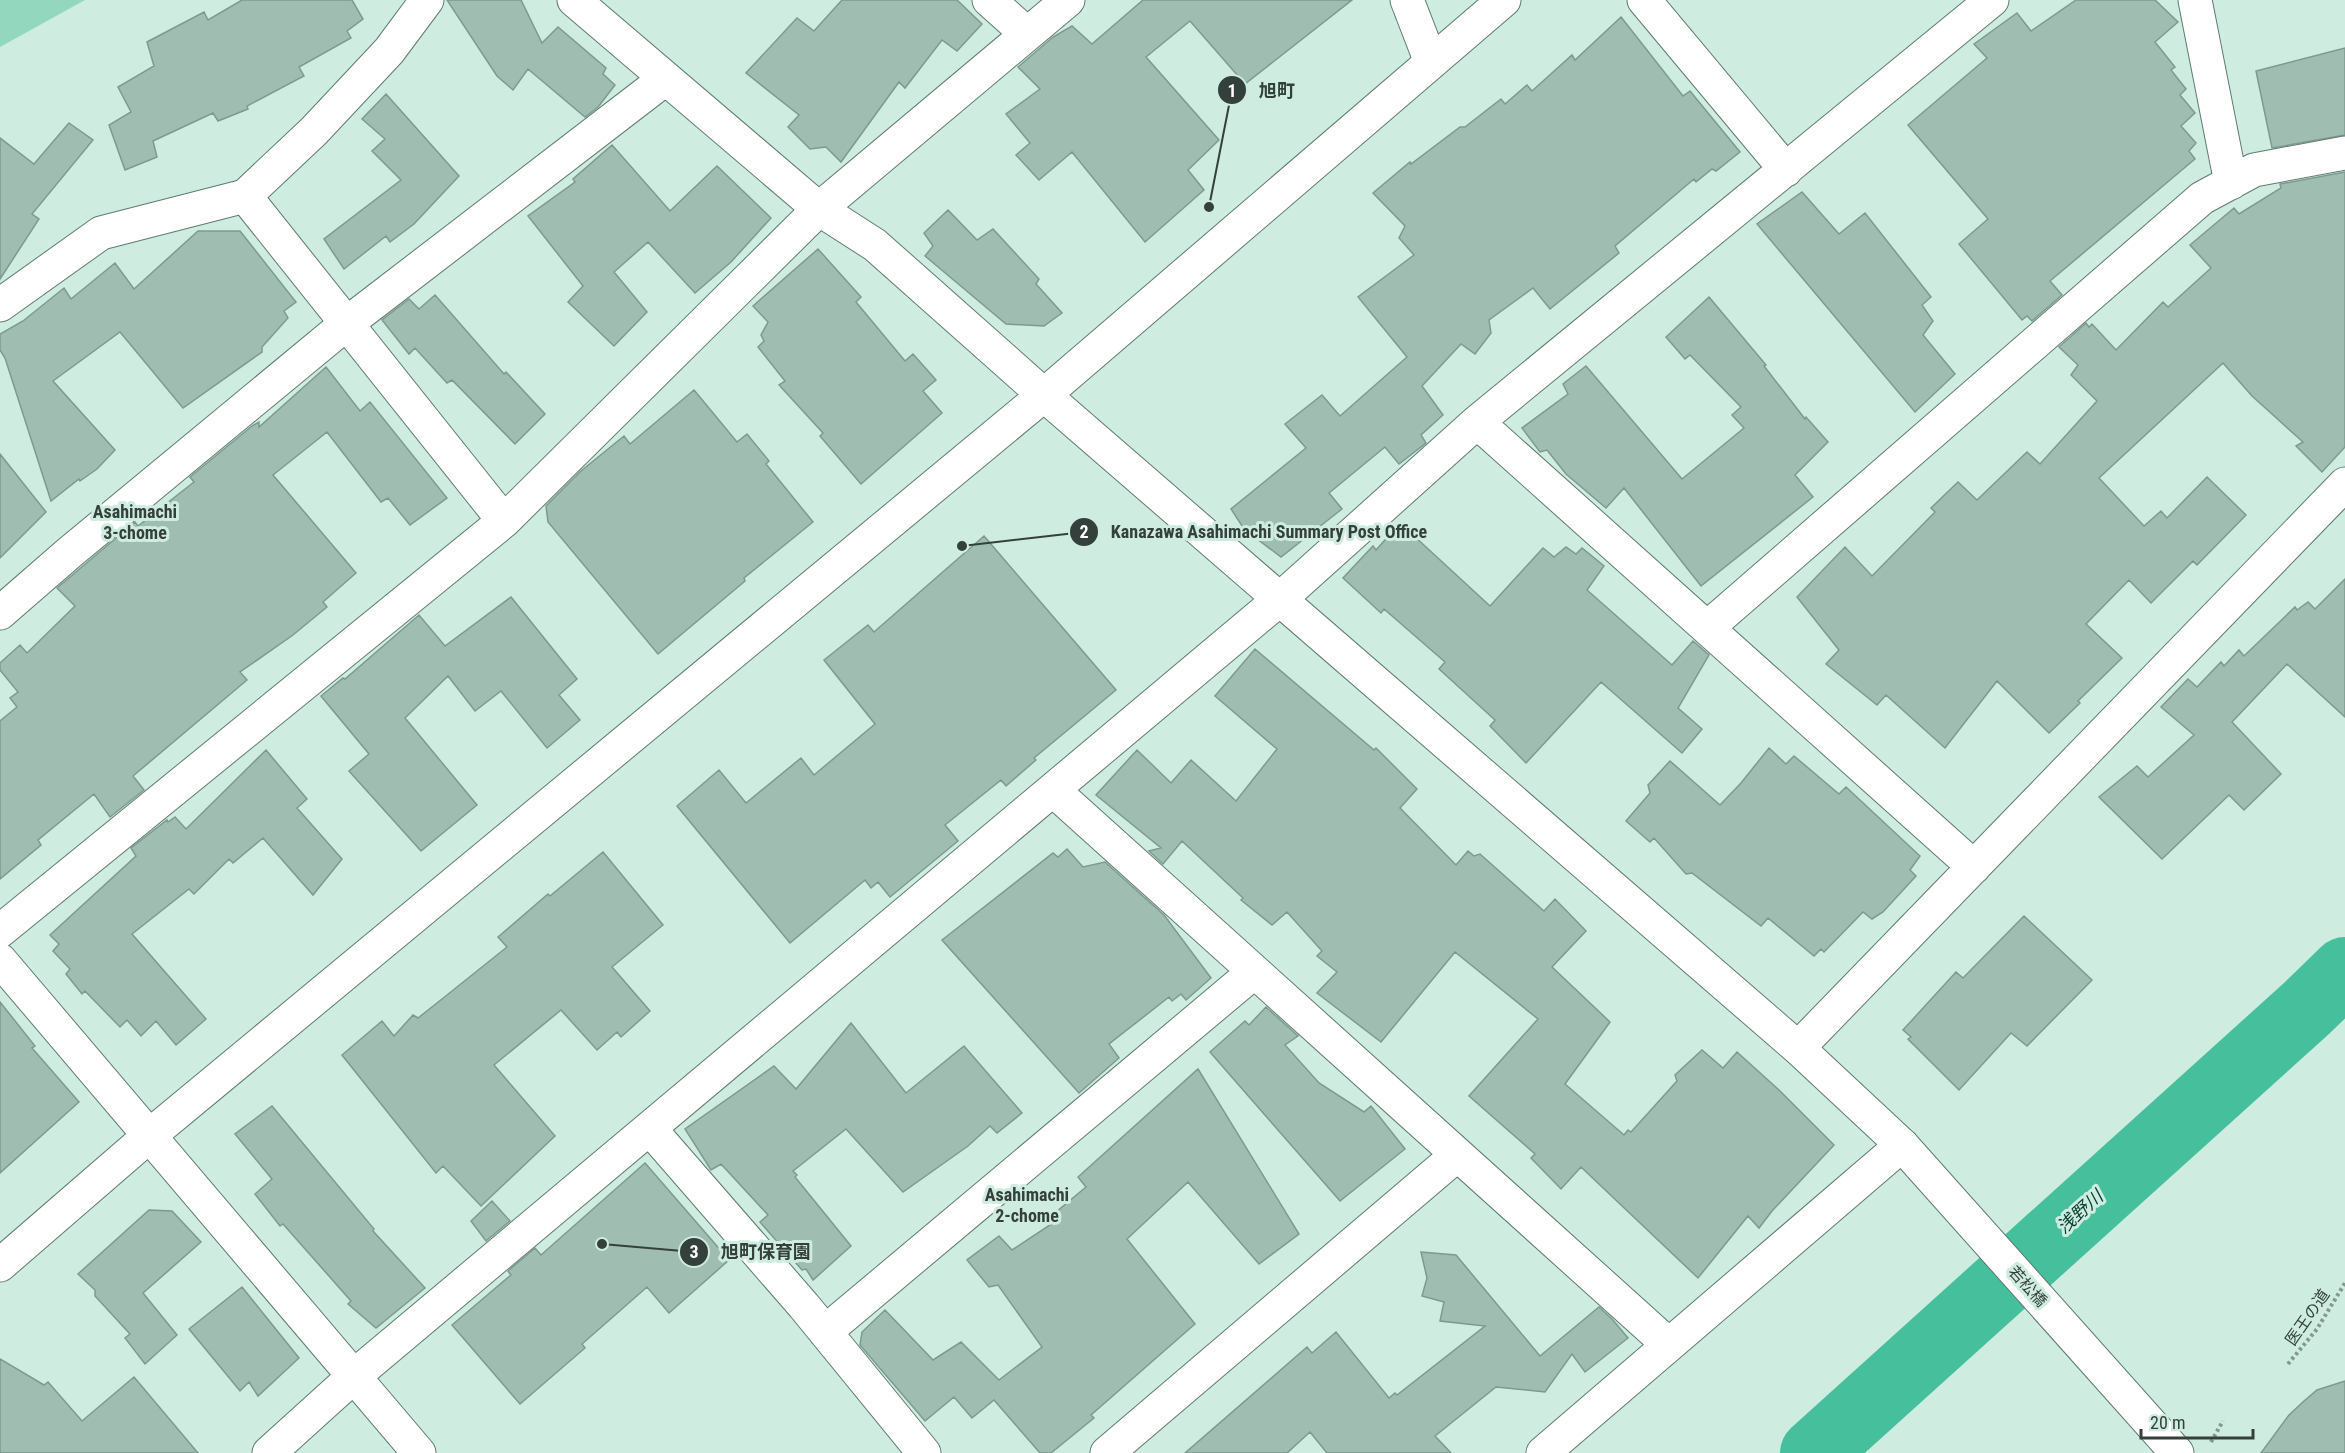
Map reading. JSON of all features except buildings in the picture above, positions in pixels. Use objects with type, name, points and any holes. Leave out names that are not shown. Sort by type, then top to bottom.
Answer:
[{"type":"street","points":[[0,305],[101,233],[245,196],[314,131],[389,51],[427,0]]},
{"type":"street","name":"若松橋","points":[[574,0],[819,209],[875,245],[1044,395],[1798,1048],[1902,1146],[2127,1397],[2192,1450]]},
{"type":"street","points":[[989,0],[1028,34]]},
{"type":"street","points":[[0,931],[504,521],[819,209],[1068,0]]},
{"type":"street","points":[[1407,0],[1431,62]]},
{"type":"street","points":[[0,1265],[149,1136],[1044,395],[1504,0]]},
{"type":"street","points":[[1644,0],[1786,170]]},
{"type":"street","points":[[269,1453],[353,1377],[1280,599],[1477,422],[1992,0]]},
{"type":"street","points":[[2195,0],[2231,183]]},
{"type":"street","points":[[0,613],[345,324],[665,79]]},
{"type":"street","points":[[1707,628],[2202,198],[2254,170],[2345,153]]},
{"type":"street","points":[[245,196],[504,521]]},
{"type":"street","points":[[1477,422],[1974,867]]},
{"type":"street","points":[[1798,1048],[2345,484]]},
{"type":"street","points":[[1053,790],[1669,1345]]},
{"type":"street","points":[[0,960],[419,1453]]},
{"type":"street","points":[[825,1332],[1254,972]]},
{"type":"street","points":[[650,1128],[825,1332],[924,1453]]},
{"type":"street","points":[[1543,1453],[1902,1146]]},
{"type":"street","points":[[1107,1453],[1457,1155]]},
{"type":"path","name":"医王の道","points":[[2288,1364],[2317,1329],[2345,1282]]},
{"type":"path","points":[[2192,1450],[2223,1421]]},
{"type":"green space","points":[[0,0],[85,0],[0,47]]},
{"type":"waterway","name":"浅野川","points":[[1814,1453],[2307,1008],[2345,971]]},
{"type":"place","name":"旭町","points":[[1209,207]]},
{"type":"place","name":"Kanazawa Asahimachi Summary Post Office","points":[[962,546]]},
{"type":"place","name":"旭町保育園","points":[[602,1244]]},
{"type":"district","name":"Asahimachi 3-chome","points":[[135,522]]},
{"type":"district","name":"Asahimachi 2-chome","points":[[1027,1205]]}]
